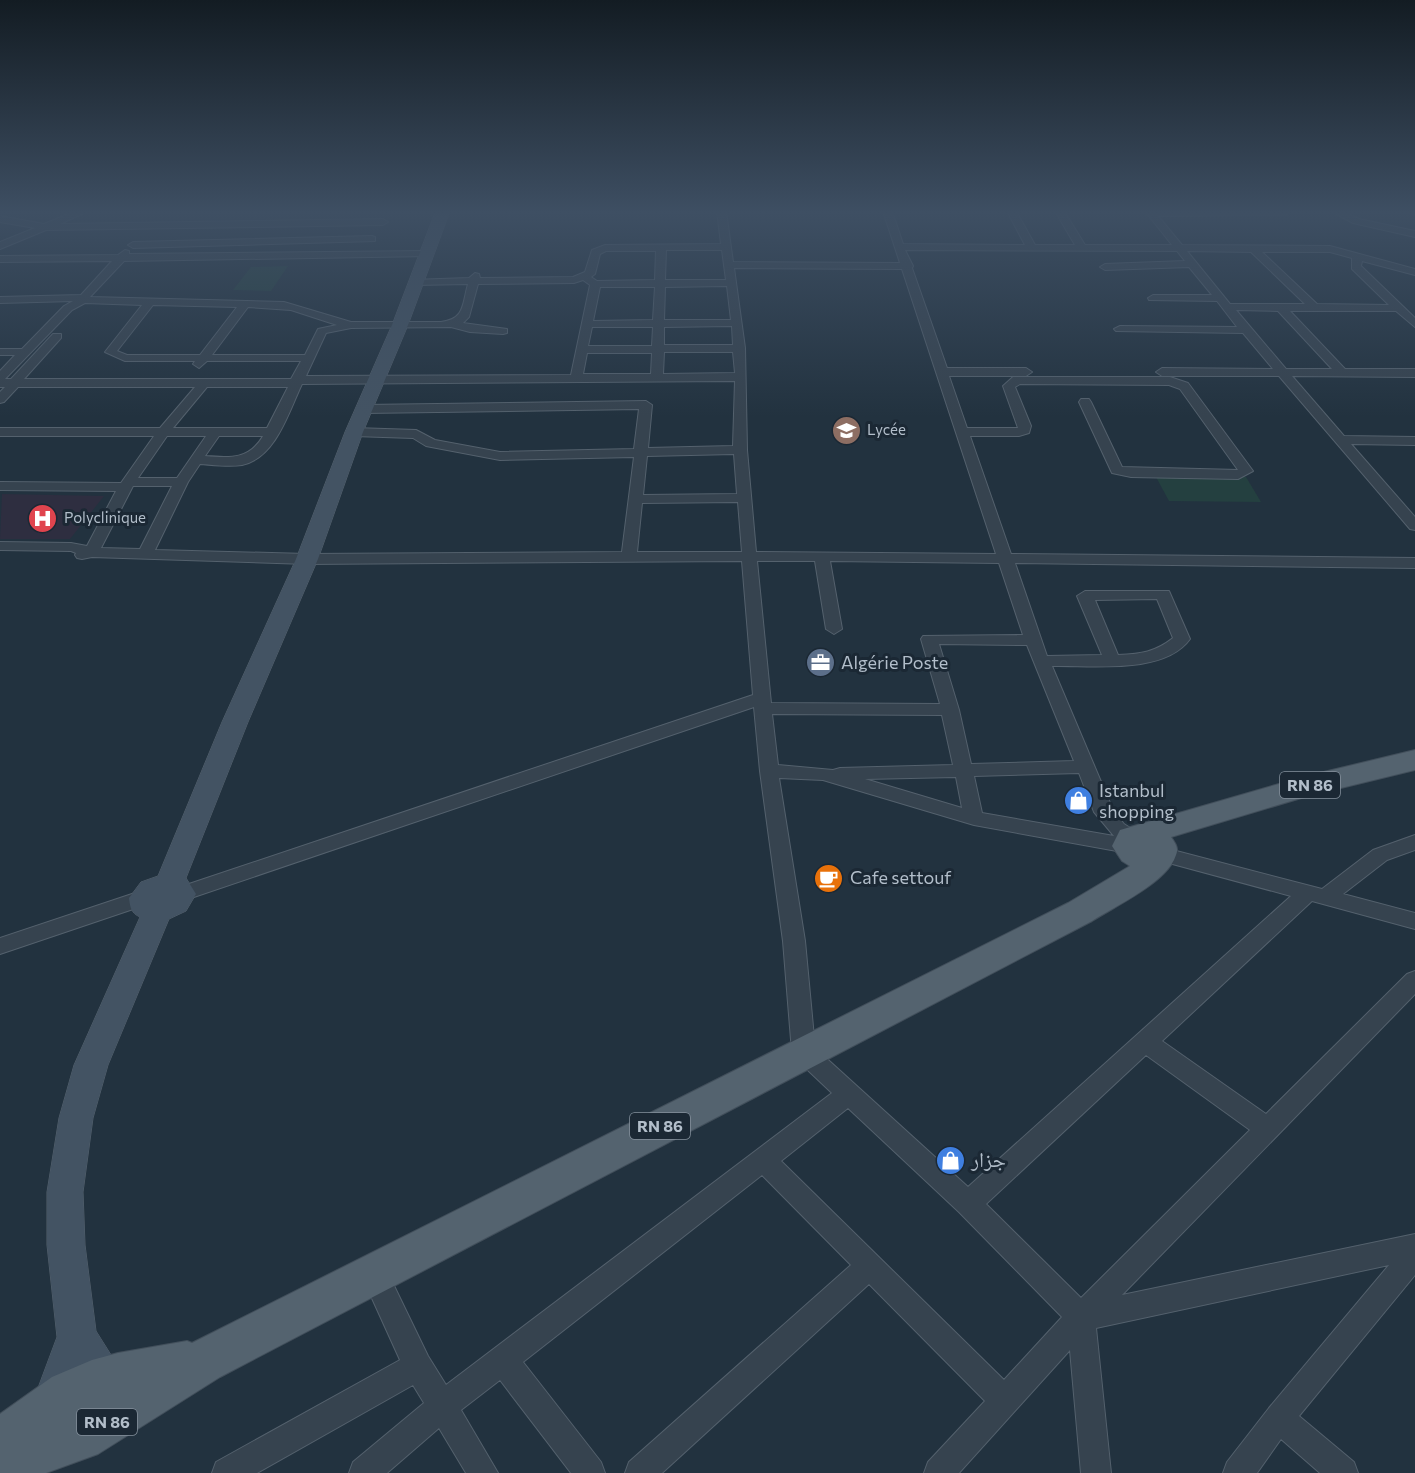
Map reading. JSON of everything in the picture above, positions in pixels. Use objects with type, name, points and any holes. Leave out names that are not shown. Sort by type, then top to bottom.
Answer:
[{"type":"main road","points":[[108,1400],[77,1337],[66,1245],[65,1192],[76,1118],[91,1065],[235,722],[307,559],[354,432],[400,325],[416,280]]},
{"type":"main road","name":"RN 86","points":[[0,1461],[51,1460],[81,1437],[108,1400],[204,1361],[1080,912],[1148,870],[1145,848],[1208,817],[1322,782],[1415,760]]},
{"type":"main road","points":[[51,1460],[51,1419],[54,1403],[77,1337]]},
{"type":"main road","name":"RN 86","points":[[0,1443],[54,1403],[78,1389],[108,1400]]},
{"type":"street","points":[[0,381],[68,308],[82,300],[100,280]]},
{"type":"street","points":[[453,324],[463,319],[474,280]]},
{"type":"street","points":[[545,280],[571,280]]},
{"type":"street","points":[[587,280],[595,284],[730,283]]},
{"type":"street","points":[[657,378],[661,280]]},
{"type":"street","points":[[729,280],[739,348],[740,450],[762,703],[769,771],[794,941],[804,1052],[969,1204],[1081,1317],[1096,1473]]},
{"type":"street","points":[[912,280],[941,372],[1007,558],[1037,651],[1107,818],[1117,829],[1145,848]]},
{"type":"street","points":[[1206,280],[1415,526]]},
{"type":"street","points":[[1286,280],[1314,307]]},
{"type":"street","points":[[1369,280],[1415,324]]},
{"type":"street","points":[[576,378],[595,284]]},
{"type":"street","points":[[1153,298],[1281,307],[1415,304]]},
{"type":"street","points":[[0,300],[82,300],[298,307],[322,324],[453,324],[470,329],[503,331]]},
{"type":"street","points":[[0,399],[82,310],[84,304],[82,300]]},
{"type":"street","points":[[150,302],[111,352],[124,358],[309,358]]},
{"type":"street","points":[[183,382],[205,358],[245,304]]},
{"type":"street","points":[[1281,307],[1342,373]]},
{"type":"street","points":[[587,324],[737,323]]},
{"type":"street","points":[[196,460],[240,461],[252,458],[263,451],[309,358],[322,324]]},
{"type":"street","points":[[1120,329],[1246,330]]},
{"type":"street","points":[[582,350],[739,348]]},
{"type":"street","points":[[0,352],[26,352]]},
{"type":"street","points":[[941,372],[1415,373]]},
{"type":"street","points":[[0,381],[16,383],[204,383],[741,377]]},
{"type":"street","points":[[635,378],[636,399],[646,405]]},
{"type":"street","points":[[963,432],[1018,432],[1024,430],[1025,426],[1009,386],[1017,380],[1170,381],[1184,386],[1246,471],[1238,475],[1131,473],[1117,470],[1085,402]]},
{"type":"street","points":[[0,558],[63,559],[92,552],[127,485],[164,431],[204,383]]},
{"type":"street","points":[[364,409],[646,405]]},
{"type":"street","points":[[629,556],[646,405]]},
{"type":"street","points":[[0,432],[272,432]]},
{"type":"street","points":[[145,554],[181,482],[215,432]]},
{"type":"street","points":[[354,432],[416,434],[431,443],[500,456],[740,450]]},
{"type":"street","points":[[1341,441],[1415,441]]},
{"type":"street","points":[[0,486],[127,485],[181,482]]},
{"type":"street","points":[[635,499],[745,498]]},
{"type":"street","points":[[0,546],[71,547],[92,552],[307,559],[751,556],[1415,564]]},
{"type":"street","points":[[822,557],[834,629]]},
{"type":"street","points":[[974,818],[950,710],[929,639],[1112,660],[1146,659],[1166,652],[1182,639],[1163,594],[1085,596],[1112,660]]},
{"type":"street","points":[[0,946],[163,897],[762,703],[950,710]]},
{"type":"street","points":[[769,771],[824,774],[1086,767]]},
{"type":"street","points":[[824,774],[974,818],[1145,848],[1415,921]]},
{"type":"street","points":[[969,1204],[1145,1042],[1316,895],[1380,855],[1415,842]]},
{"type":"street","points":[[939,1473],[1081,1317],[1415,980]]},
{"type":"street","points":[[1145,1042],[1267,1129]]},
{"type":"street","points":[[364,1473],[443,1407],[849,1094]]},
{"type":"street","points":[[764,1160],[1005,1401]]},
{"type":"street","points":[[1081,1317],[1415,1247]]},
{"type":"street","points":[[1238,1473],[1279,1418],[1415,1254]]},
{"type":"street","points":[[640,1473],[868,1266]]},
{"type":"street","points":[[374,1274],[418,1366],[483,1473]]},
{"type":"street","points":[[504,1360],[591,1473]]},
{"type":"street","points":[[227,1473],[418,1366]]},
{"type":"street","points":[[1279,1418],[1343,1473]]},
{"type":"shaded area","name":"Polyclinique","points":[[2,494],[104,496],[70,539],[0,539]]},
{"type":"green space","points":[[241,280],[279,280],[271,291],[233,290]]},
{"type":"green space","points":[[1156,477],[1246,477],[1261,502],[1169,501]]},
{"type":"place","name":"Lycée","points":[[846,430]]},
{"type":"place","name":"Polyclinique","points":[[43,518]]},
{"type":"place","name":"Algérie Poste","points":[[820,663]]},
{"type":"place","name":"Istanbul shopping","points":[[1078,801]]},
{"type":"place","name":"Cafe settouf","points":[[829,878]]},
{"type":"place","name":"جزار","points":[[950,1160]]}]
